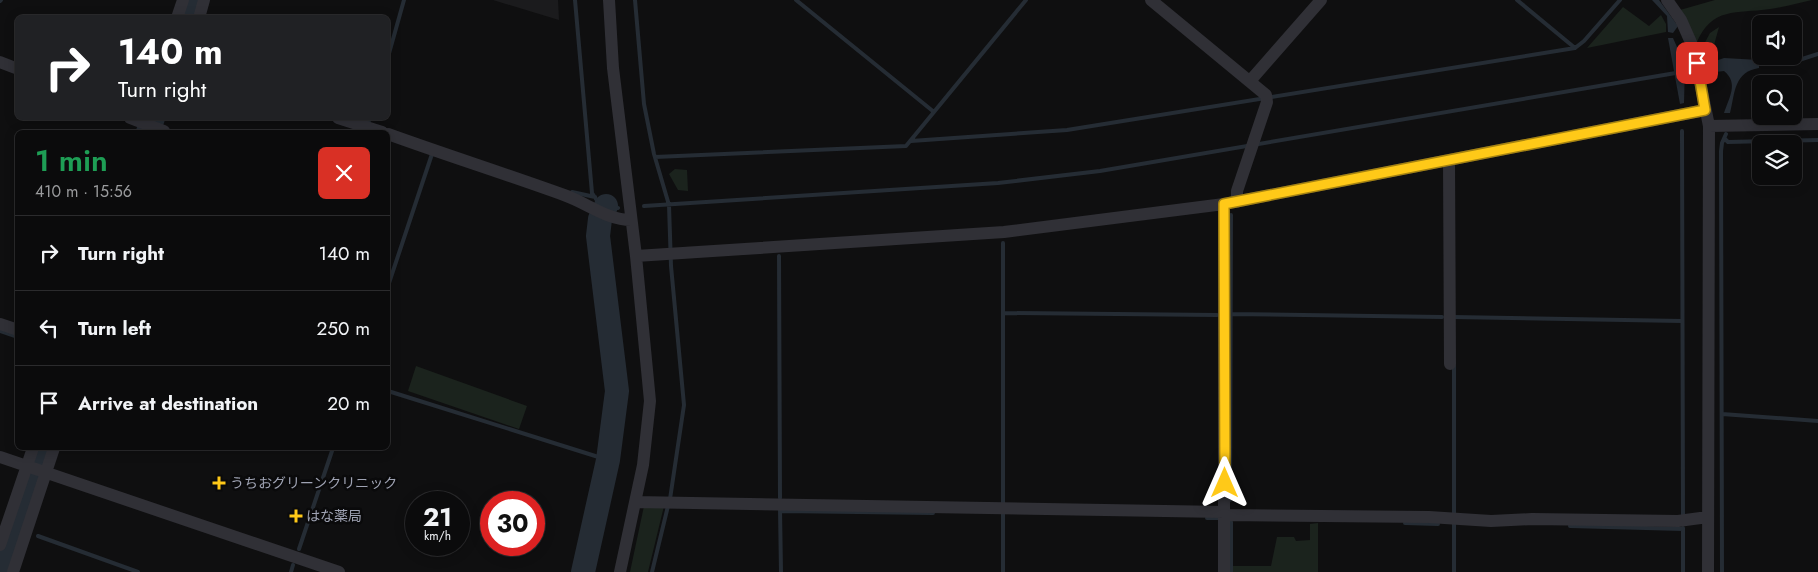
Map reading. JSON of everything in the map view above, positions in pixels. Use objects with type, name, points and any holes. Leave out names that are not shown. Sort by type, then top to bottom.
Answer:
[{"type":"street","points":[[178,15],[183,0]]},
{"type":"street","points":[[200,15],[204,0]]},
{"type":"street","points":[[609,0],[612,68],[636,256],[650,401],[648,434],[620,572]]},
{"type":"street","points":[[1151,0],[1250,81],[1266,99],[1256,137],[1236,191],[1237,202]]},
{"type":"street","points":[[1250,81],[1321,0]]},
{"type":"street","points":[[1667,0],[1681,20],[1697,63],[1709,126],[1708,572]]},
{"type":"street","points":[[0,62],[15,68]]},
{"type":"street","points":[[636,256],[1004,232],[1224,204],[1705,110]]},
{"type":"street","points":[[135,120],[150,126],[164,120]]},
{"type":"street","points":[[344,120],[376,130]]},
{"type":"street","points":[[1709,126],[1818,124]]},
{"type":"street","points":[[390,135],[564,195],[608,216],[620,220],[631,220]]},
{"type":"street","points":[[1449,161],[1450,364]]},
{"type":"street","points":[[1224,204],[1224,572]]},
{"type":"street","points":[[0,324],[15,329]]},
{"type":"street","points":[[13,572],[35,469],[33,450]]},
{"type":"street","points":[[0,545],[35,469],[52,450]]},
{"type":"street","points":[[0,457],[339,572]]},
{"type":"street","points":[[635,502],[1420,517],[1492,522],[1532,519],[1684,520],[1708,518]]},
{"type":"shaded area","points":[[493,0],[558,0],[559,20]]},
{"type":"shaded area","points":[[1652,0],[1659,0],[1678,26],[1673,33],[1668,32],[1667,16]]},
{"type":"shaded area","points":[[1715,0],[1812,0],[1775,8],[1726,14],[1710,23],[1702,32],[1696,44],[1680,10]]},
{"type":"shaded area","points":[[1623,7],[1649,26],[1661,15],[1666,24],[1666,32],[1587,48]]},
{"type":"shaded area","points":[[1719,27],[1711,56],[1704,56],[1702,48],[1710,33]]},
{"type":"shaded area","points":[[1668,38],[1673,38],[1685,65],[1684,103],[1680,104]]},
{"type":"shaded area","points":[[1724,58],[1752,60],[1752,65],[1759,65],[1759,68],[1751,70],[1740,78],[1730,113],[1724,113],[1732,91],[1729,76],[1724,71],[1708,73],[1707,64]]},
{"type":"shaded area","points":[[675,169],[687,170],[688,191],[678,190],[669,174]]},
{"type":"shaded area","points":[[416,366],[527,406],[519,429],[408,391]]},
{"type":"shaded area","points":[[644,506],[664,506],[648,572],[630,572]]},
{"type":"shaded area","points":[[1318,523],[1318,572],[1233,572],[1233,566],[1271,566],[1277,537],[1294,537],[1296,541],[1310,540],[1310,524]]},
{"type":"waterway","points":[[187,15],[192,0]]},
{"type":"waterway","points":[[390,50],[404,0]]},
{"type":"waterway","points":[[575,0],[592,193],[598,202],[618,208]]},
{"type":"waterway","points":[[635,0],[644,104],[654,154],[669,205],[671,266],[684,405],[670,499]]},
{"type":"waterway","points":[[796,0],[934,112]]},
{"type":"waterway","points":[[655,157],[906,146],[1026,0]]},
{"type":"waterway","points":[[1517,0],[1575,48]]},
{"type":"waterway","points":[[911,141],[1067,130],[1575,48],[1584,41],[1620,0]]},
{"type":"waterway","points":[[1802,59],[1818,54]]},
{"type":"waterway","points":[[644,206],[998,183],[1100,171],[1711,67]]},
{"type":"waterway","points":[[149,130],[152,120]]},
{"type":"waterway","points":[[1682,131],[1683,519]]},
{"type":"waterway","points":[[1722,572],[1721,151],[1726,134]]},
{"type":"waterway","points":[[1725,139],[1728,142],[1818,140]]},
{"type":"waterway","points":[[390,280],[432,154]]},
{"type":"waterway","points":[[572,192],[595,197]]},
{"type":"waterway","points":[[583,572],[608,460],[617,391],[598,236],[600,219],[606,206]]},
{"type":"waterway","points":[[1230,500],[1231,215]]},
{"type":"waterway","points":[[1003,243],[1003,503]]},
{"type":"waterway","points":[[779,256],[780,498]]},
{"type":"waterway","points":[[1003,313],[1217,315]]},
{"type":"waterway","points":[[1229,314],[1442,317]]},
{"type":"waterway","points":[[1453,317],[1682,321]]},
{"type":"waterway","points":[[0,331],[15,336]]},
{"type":"waterway","points":[[1454,366],[1454,514]]},
{"type":"waterway","points":[[390,392],[608,460]]},
{"type":"waterway","points":[[1722,414],[1818,421]]},
{"type":"waterway","points":[[0,566],[39,450]]},
{"type":"waterway","points":[[299,549],[332,450]]},
{"type":"waterway","points":[[652,572],[668,506]]},
{"type":"waterway","points":[[780,509],[781,572]]},
{"type":"waterway","points":[[782,511],[933,513]]},
{"type":"waterway","points":[[1003,513],[1003,572]]},
{"type":"waterway","points":[[1207,518],[1218,518]]},
{"type":"waterway","points":[[1231,522],[1231,572]]},
{"type":"waterway","points":[[1405,523],[1438,524]]},
{"type":"waterway","points":[[1454,523],[1454,572]]},
{"type":"waterway","points":[[1570,526],[1683,529]]},
{"type":"waterway","points":[[1683,528],[1683,572]]},
{"type":"waterway","points":[[38,536],[138,572]]},
{"type":"waterway","points":[[291,572],[293,565]]},
{"type":"place","name":"うちおグリーンクリニック","points":[[219,483]]},
{"type":"place","name":"はな薬局","points":[[296,516]]},
{"type":"route","points":[[1225,483],[1224,204],[1468,157],[1686,112],[1705,110],[1697,63]]}]
